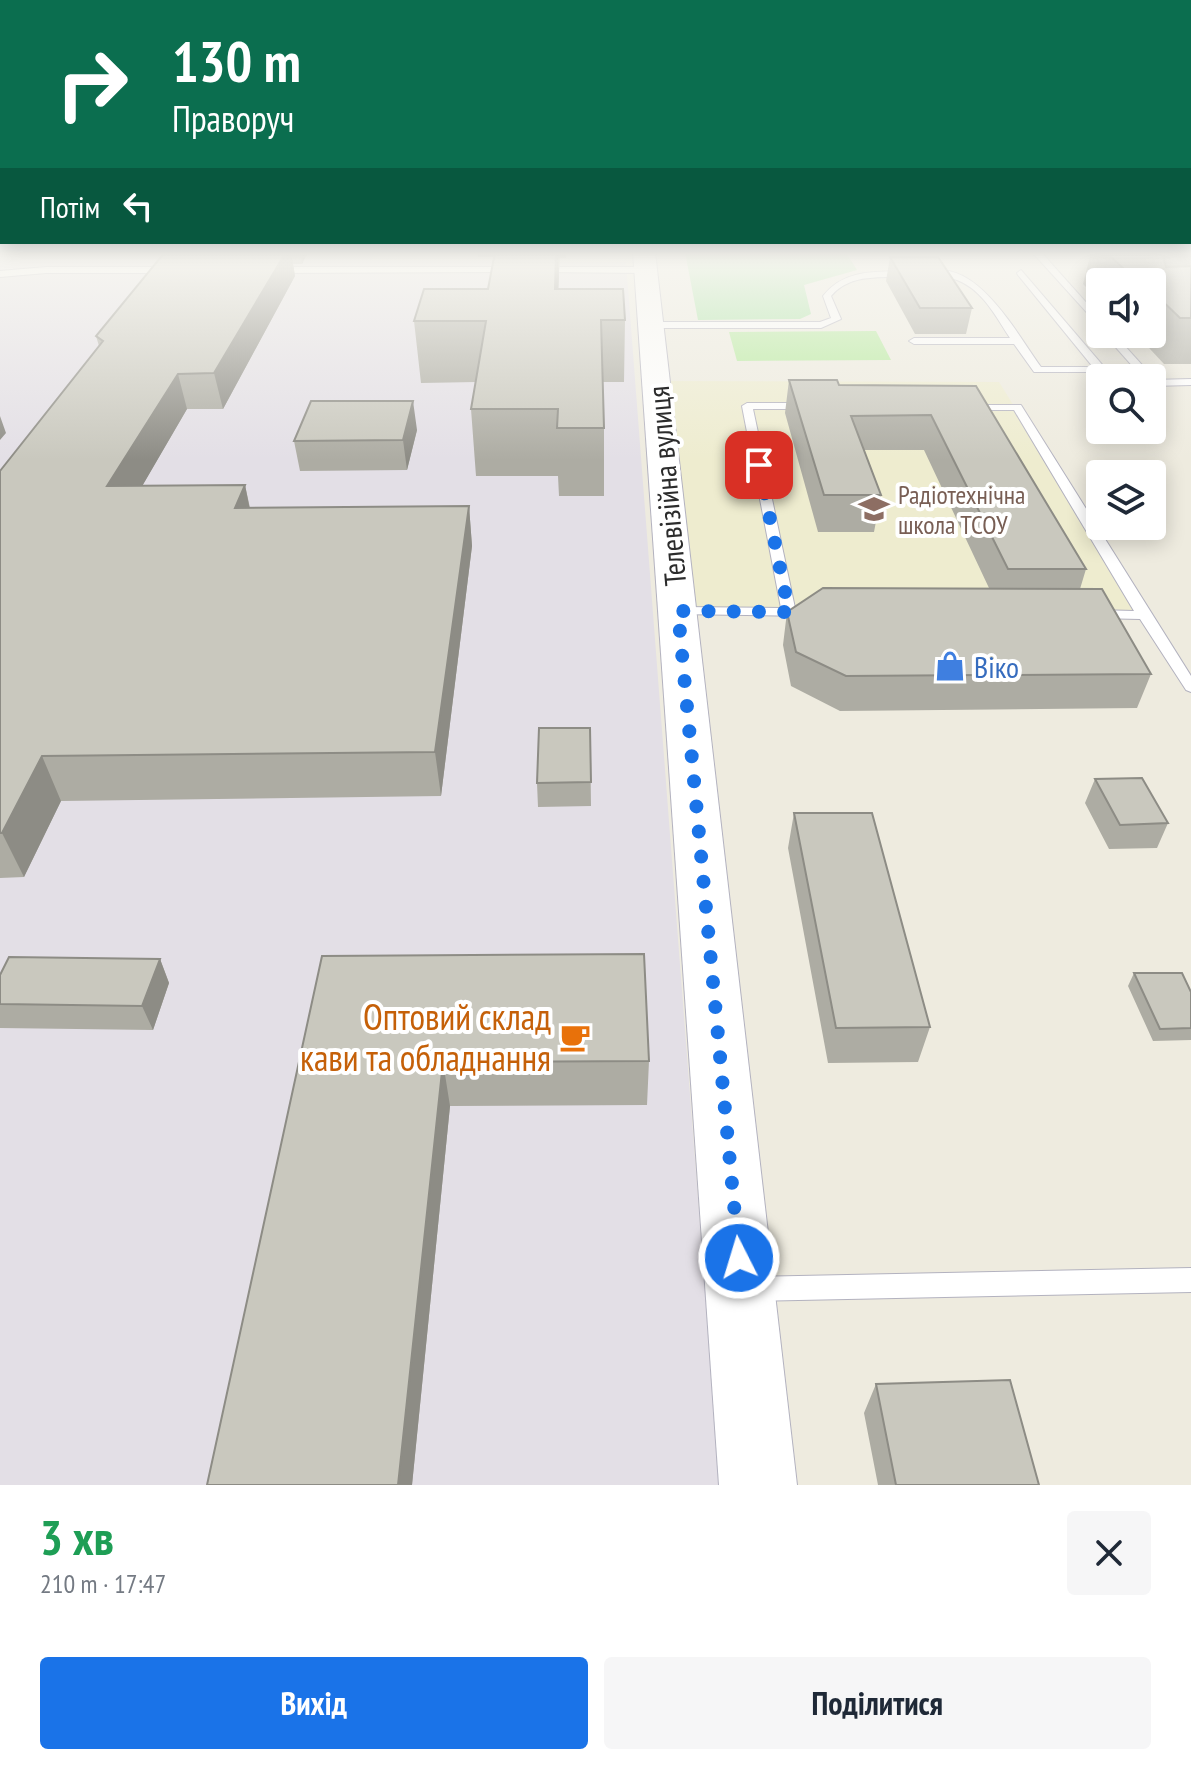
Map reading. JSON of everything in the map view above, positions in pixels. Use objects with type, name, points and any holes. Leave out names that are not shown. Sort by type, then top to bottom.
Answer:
[{"type":"street","name":"Телевізійна вулиця","points":[[650,321],[758,1485]]},
{"type":"lane","points":[[650,325],[821,325],[830,321]]},
{"type":"lane","points":[[1003,321],[1038,370],[1101,370],[1061,321]]},
{"type":"lane","points":[[914,341],[1017,341]]},
{"type":"lane","points":[[1121,348],[1136,364]]},
{"type":"lane","points":[[1166,383],[1191,382]]},
{"type":"lane","points":[[789,612],[747,406],[827,406]]},
{"type":"lane","points":[[953,407],[1017,407],[1191,687]]},
{"type":"lane","points":[[678,611],[820,612]]},
{"type":"lane","points":[[1082,614],[1144,615]]},
{"type":"lane","points":[[741,1289],[1191,1280]]},
{"type":"shaded area","points":[[0,321],[631,321],[720,1485],[0,1485]]},
{"type":"shaded area","name":"Радіотехнічна школа ТСОУ","points":[[657,381],[999,382],[1086,522],[1086,540],[1097,540],[1144,615],[678,611]]},
{"type":"green space","points":[[876,331],[891,360],[737,361],[729,332]]},
{"type":"building","points":[[108,321],[245,321],[214,373],[178,374],[107,486],[245,485],[235,508],[469,506],[435,752],[42,756],[0,833],[0,471],[103,341],[96,336]]},
{"type":"building","points":[[486,321],[601,321],[604,428],[557,428],[558,409],[471,409]]},
{"type":"building","points":[[789,380],[837,380],[839,385],[976,386],[1086,569],[1008,569],[931,415],[851,416],[881,495],[824,495]]},
{"type":"building","points":[[311,401],[413,401],[403,440],[294,441]]},
{"type":"building","points":[[823,588],[1102,589],[1151,674],[846,676],[796,652],[787,612]]},
{"type":"building","points":[[539,728],[590,728],[591,782],[537,783]]},
{"type":"building","points":[[1142,778],[1168,823],[1120,825],[1095,779]]},
{"type":"building","points":[[794,813],[872,813],[930,1027],[836,1028]]},
{"type":"building","points":[[644,954],[649,1061],[443,1062],[398,1485],[207,1485],[322,956]]},
{"type":"building","points":[[9,957],[160,959],[142,1006],[0,1004],[0,975]]},
{"type":"building","points":[[1134,973],[1182,973],[1191,992],[1191,1028],[1160,1029]]},
{"type":"building","points":[[1010,1380],[1039,1485],[896,1485],[876,1384]]},
{"type":"place","name":"Радіотехнічна школа ТСОУ","points":[[874,509]]},
{"type":"place","name":"Віко","points":[[950,666]]},
{"type":"place","name":"Оптовий склад кави та обладнання","points":[[575,1037]]},
{"type":"route","points":[[739,1258],[678,611],[789,612],[759,465]]}]
